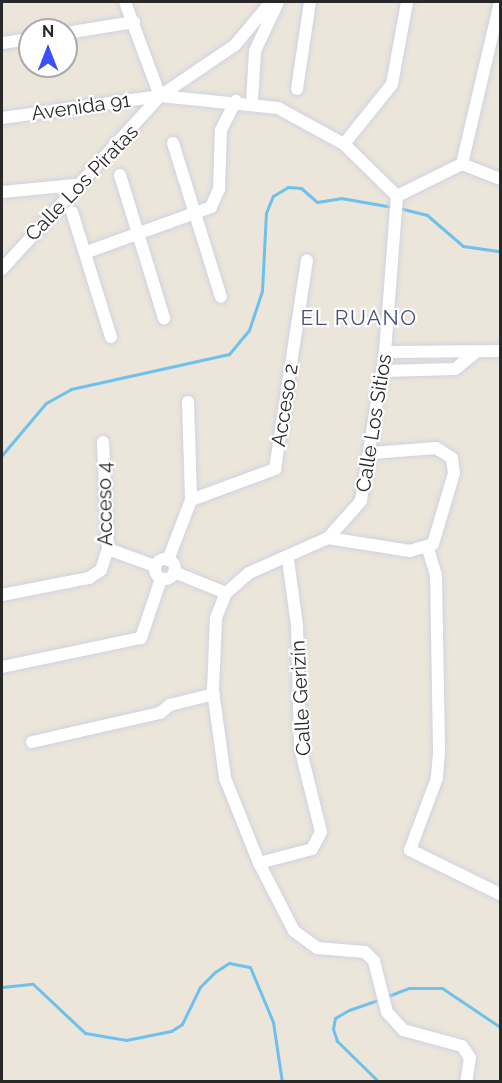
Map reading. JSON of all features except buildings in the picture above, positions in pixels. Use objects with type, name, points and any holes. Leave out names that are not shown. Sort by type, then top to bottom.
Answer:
[{"type":"street","points":[[125,2],[134,21],[160,96],[168,101],[252,102],[278,108],[344,144],[397,196],[462,164],[501,179]]},
{"type":"street","points":[[160,96],[218,59],[271,2]]},
{"type":"street","points":[[252,102],[255,51],[278,2]]},
{"type":"street","points":[[297,89],[310,2]]},
{"type":"street","points":[[344,144],[392,84],[407,2]]},
{"type":"street","points":[[462,164],[500,2]]},
{"type":"street","points":[[78,31],[134,21]]},
{"type":"street","points":[[2,44],[18,41]]},
{"type":"street","name":"Avenida 91","points":[[2,118],[160,96]]},
{"type":"street","name":"Calle Los Piratas","points":[[2,269],[5,259],[160,96]]},
{"type":"street","points":[[87,252],[196,216],[216,198],[221,130],[236,101]]},
{"type":"street","points":[[173,143],[221,297]]},
{"type":"street","points":[[120,175],[141,236],[164,318]]},
{"type":"street","points":[[2,192],[75,185]]},
{"type":"street","name":"Calle Los Sitios","points":[[397,196],[383,371],[372,453],[361,501],[328,538],[288,560],[249,573],[226,593],[216,618],[213,694],[225,777],[259,864],[294,931],[307,944],[365,952],[379,977],[387,1012],[403,1030],[462,1046],[470,1058],[466,1082]]},
{"type":"street","points":[[72,212],[87,252],[111,337]]},
{"type":"street","name":"Acceso 2","points":[[191,500],[275,469],[307,260]]},
{"type":"street","points":[[385,352],[501,351]]},
{"type":"street","points":[[383,371],[455,369],[476,352]]},
{"type":"street","points":[[108,549],[155,566],[168,560],[191,500],[189,402]]},
{"type":"street","name":"Acceso 4","points":[[2,595],[89,578],[101,570],[108,549],[103,442]]},
{"type":"street","points":[[372,453],[436,448],[452,458],[448,495],[428,549],[436,575],[439,753],[437,778],[410,850],[501,894]]},
{"type":"street","points":[[328,538],[428,549]]},
{"type":"street","points":[[168,560],[174,572],[226,593]]},
{"type":"street","name":"Calle Gerizín","points":[[259,864],[312,849],[321,832],[300,747],[297,626],[288,560]]},
{"type":"street","points":[[155,566],[161,579]]},
{"type":"street","points":[[2,667],[141,638],[161,579],[174,572]]},
{"type":"street","points":[[32,742],[160,713],[170,705],[213,694]]},
{"type":"waterway","points":[[2,455],[46,403],[71,389],[229,354],[249,330],[262,291],[266,213],[273,196],[288,187],[301,188],[317,202],[341,198],[392,207]]},
{"type":"waterway","points":[[399,208],[427,215],[463,246],[500,251]]},
{"type":"waterway","points":[[2,987],[33,984],[85,1033],[126,1040],[171,1031],[182,1024],[200,987],[215,972],[229,963],[250,967],[273,1022],[282,1082]]},
{"type":"waterway","points":[[388,996],[409,988],[442,988],[500,1027]]},
{"type":"waterway","points":[[379,1082],[337,1041],[333,1029],[335,1018],[349,1010],[381,999]]},
{"type":"district","name":"EL RUANO","points":[[359,318]]}]
